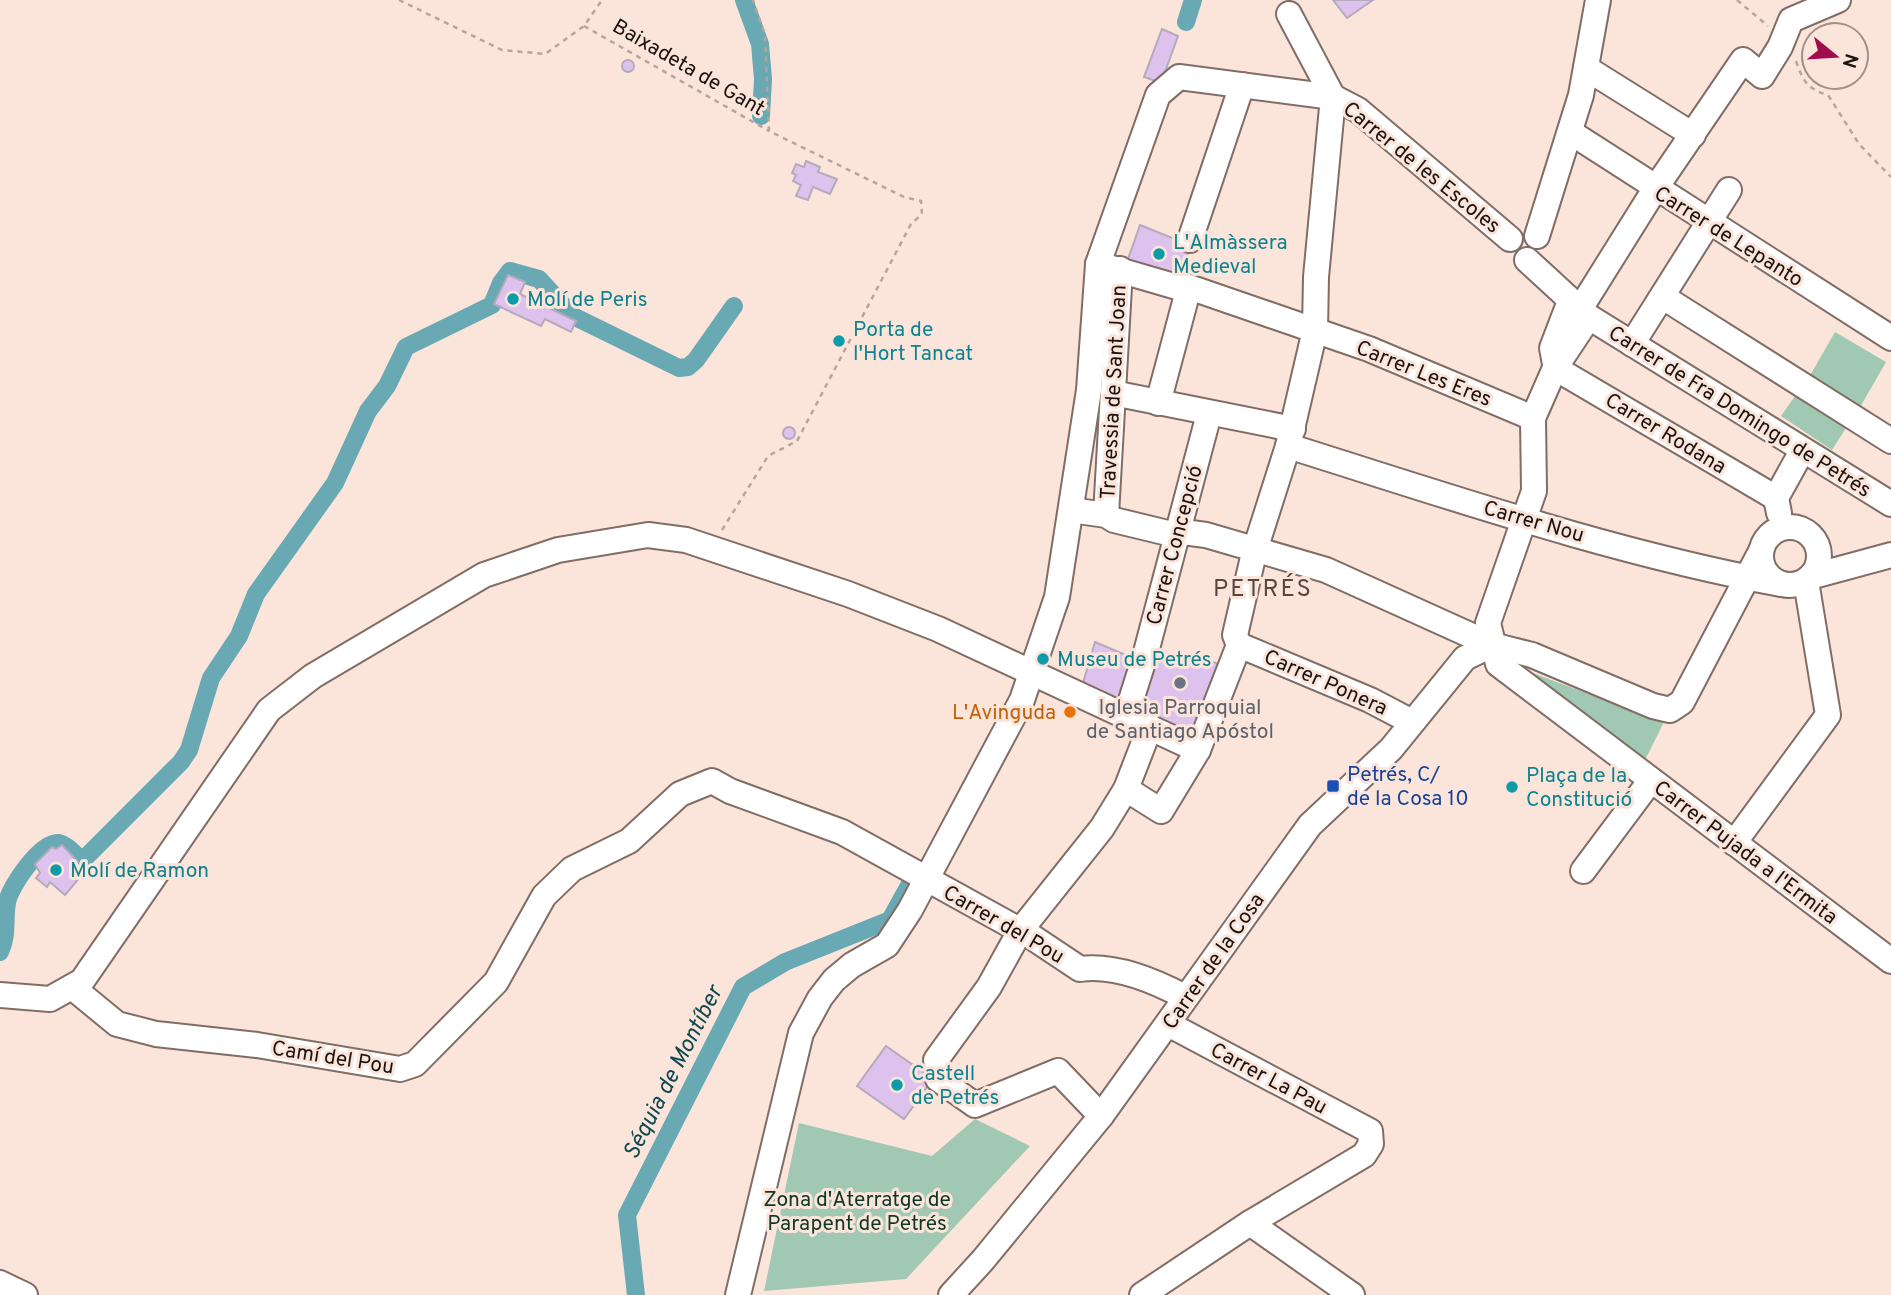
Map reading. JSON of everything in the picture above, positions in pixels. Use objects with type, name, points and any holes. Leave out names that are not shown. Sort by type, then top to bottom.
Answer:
[{"type":"street","points":[[1537,236],[1570,132],[1586,68],[1598,0]]},
{"type":"street","points":[[1492,645],[1488,623],[1534,491],[1533,418],[1580,309],[1654,190],[1743,60],[1762,76],[1782,44],[1791,20],[1838,0]]},
{"type":"street","points":[[1126,789],[1161,811],[1198,750],[1239,645],[1235,635],[1255,548],[1291,438],[1315,330],[1322,211],[1333,97],[1289,14]]},
{"type":"street","points":[[1586,68],[1693,135]]},
{"type":"street","points":[[738,1292],[801,1033],[820,998],[834,980],[852,965],[887,945],[927,879],[1022,700],[1033,672],[1057,597],[1109,266],[1158,95],[1179,77],[1333,97]]},
{"type":"street","points":[[1190,240],[1242,85]]},
{"type":"street","name":"Carrer de les Escoles","points":[[1333,97],[1358,110],[1510,239]]},
{"type":"street","name":"Carrer de Lepanto","points":[[1570,132],[1654,190],[1891,338]]},
{"type":"street","points":[[1632,344],[1729,190]]},
{"type":"street","points":[[1527,260],[1538,253],[1540,244],[1537,236],[1530,230],[1522,229],[1510,239],[1511,254],[1518,259],[1527,260],[1580,309]]},
{"type":"street","name":"Carrer Les Eres","points":[[1109,266],[1177,287],[1189,288],[1369,349],[1533,418]]},
{"type":"street","name":"Travessia de Sant Joan","points":[[1106,515],[1113,393],[1109,266]]},
{"type":"street","points":[[1158,403],[1189,288]]},
{"type":"street","points":[[1663,297],[1891,441]]},
{"type":"street","name":"Carrer de Fra Domingo de Petrés","points":[[1580,309],[1802,451],[1891,504]]},
{"type":"street","name":"Carrer Rodana","points":[[1555,368],[1776,498]]},
{"type":"street","name":"Carrer Nou","points":[[1113,393],[1209,414],[1291,438],[1525,519],[1745,578],[1799,581]]},
{"type":"street","name":"Carrer Concepció","points":[[1126,716],[1145,656],[1209,414]]},
{"type":"street","points":[[1783,528],[1776,498],[1802,451]]},
{"type":"street","points":[[1070,510],[1106,515],[1114,520],[1176,536],[1184,532],[1206,535],[1326,570],[1492,645],[1512,648],[1653,706],[1670,710],[1682,702],[1769,535],[1783,528],[1804,530],[1817,544],[1867,564]]},
{"type":"street","points":[[0,995],[50,999],[82,981],[269,710],[313,676],[484,575],[558,550],[648,535],[686,540],[848,594],[938,629],[1198,750]]},
{"type":"street","points":[[1799,581],[1819,557],[1817,544]]},
{"type":"street","points":[[1761,551],[1764,570],[1799,581],[1867,564],[1891,555]]},
{"type":"street","points":[[1734,843],[1828,715],[1799,581]]},
{"type":"street","name":"Carrer Ponera","points":[[1239,645],[1370,699],[1412,722]]},
{"type":"street","name":"Carrer Pujada a l'Ermita","points":[[1492,645],[1498,664],[1891,961]]},
{"type":"street","name":"Carrer de la Cosa","points":[[951,1295],[1101,1116],[1310,825],[1391,749],[1465,658],[1492,645]]},
{"type":"street","points":[[1534,691],[1540,673],[1551,663]]},
{"type":"street","points":[[1101,1116],[1058,1071],[975,1105],[937,1069],[989,987],[1020,931],[1102,828],[1126,789],[1150,727]]},
{"type":"street","points":[[1583,871],[1651,780]]},
{"type":"street","name":"Camí del Pou","points":[[72,987],[117,1024],[156,1034],[257,1045],[389,1068],[415,1064],[496,982],[544,896],[572,869],[629,841],[680,794],[712,781],[730,791],[842,832],[927,879]]},
{"type":"street","name":"Carrer del Pou","points":[[927,879],[1020,931],[1080,969],[1093,967],[1157,982],[1185,997]]},
{"type":"street","name":"Carrer La Pau","points":[[1168,1024],[1370,1131],[1371,1144],[1364,1154],[1250,1223]]},
{"type":"street","points":[[1142,1295],[1250,1223],[1352,1295]]},
{"type":"street","points":[[0,1283],[25,1295]]},
{"type":"path","points":[[399,0],[502,50],[545,54],[584,26]]},
{"type":"path","name":"Baixadeta de Gant","points":[[601,0],[584,26],[769,131],[904,197],[914,197],[921,201],[922,214],[911,224],[797,441],[768,456],[711,548]]},
{"type":"path","points":[[753,0],[765,35],[769,131]]},
{"type":"path","points":[[1737,0],[1795,59],[1803,81],[1810,90],[1828,95],[1860,144],[1891,177]]},
{"type":"green space","points":[[1835,332],[1886,362],[1859,409],[1808,379]]},
{"type":"green space","points":[[1795,396],[1846,428],[1832,450],[1781,416]]},
{"type":"green space","points":[[1511,665],[1664,722],[1643,764]]},
{"type":"green space","name":"Zona d'Aterratge de Parapent de Petrés","points":[[975,1119],[1030,1146],[906,1279],[764,1291],[799,1123],[932,1156]]},
{"type":"building","points":[[1333,0],[1373,0],[1347,18]]},
{"type":"building","points":[[1162,29],[1178,36],[1161,83],[1144,77]]},
{"type":"building","points":[[628,60],[634,66],[628,72],[622,66]]},
{"type":"building","points":[[806,161],[820,167],[818,172],[837,179],[830,194],[813,187],[808,200],[796,196],[801,185],[793,181],[796,175],[792,173],[796,164],[804,167]]},
{"type":"building","name":"L'Almàssera Medieval","points":[[1140,225],[1190,245],[1180,283],[1127,262]]},
{"type":"building","name":"Molí de Peris","points":[[508,275],[525,282],[520,294],[576,321],[571,332],[545,319],[541,326],[494,304]]},
{"type":"building","points":[[789,427],[795,433],[789,439],[783,433]]},
{"type":"building","points":[[1095,642],[1140,661],[1125,707],[1081,690]]},
{"type":"building","name":"Iglesia Parroquial de Santiago Apóstol","points":[[1194,654],[1225,667],[1195,741],[1144,721],[1149,705],[1136,699],[1151,657],[1169,664],[1172,656],[1190,664]]},
{"type":"building","name":"Molí de Ramon","points":[[62,845],[78,862],[71,868],[80,877],[65,895],[50,882],[47,887],[36,878],[40,873],[35,864],[52,847],[56,849]]},
{"type":"building","name":"Castell de Petrés","points":[[886,1046],[933,1079],[904,1119],[857,1086]]},
{"type":"waterway","points":[[744,0],[760,44],[763,79],[761,116]]},
{"type":"waterway","name":"Séquia de Montíber","points":[[1186,22],[1193,0]]},
{"type":"waterway","points":[[0,952],[9,896],[35,857],[52,844],[59,843],[81,860],[85,858],[181,762],[189,750],[211,678],[239,636],[256,594],[335,483],[368,411],[387,386],[406,347],[492,305],[501,283],[510,271],[539,279],[573,316],[679,368],[688,367],[696,360],[734,306]]},
{"type":"waterway","name":"Séquia de Montíber","points":[[636,1295],[627,1215],[743,987],[785,962],[890,920],[911,882]]},
{"type":"place","name":"L'Almàssera Medieval","points":[[1159,254]]},
{"type":"place","name":"Molí de Peris","points":[[513,299]]},
{"type":"place","name":"Porta de l'Hort Tancat","points":[[839,341]]},
{"type":"place","name":"Museu de Petrés","points":[[1043,659]]},
{"type":"place","name":"Iglesia Parroquial de Santiago Apóstol","points":[[1180,683]]},
{"type":"place","name":"L'Avinguda","points":[[1070,712]]},
{"type":"place","name":"Petrés, C/ de la Cosa 10","points":[[1333,786]]},
{"type":"place","name":"Plaça de la Constitució","points":[[1512,787]]},
{"type":"place","name":"Molí de Ramon","points":[[56,870]]},
{"type":"place","name":"Castell de Petrés","points":[[897,1085]]},
{"type":"district","name":"PETRÉS","points":[[1263,588]]}]
